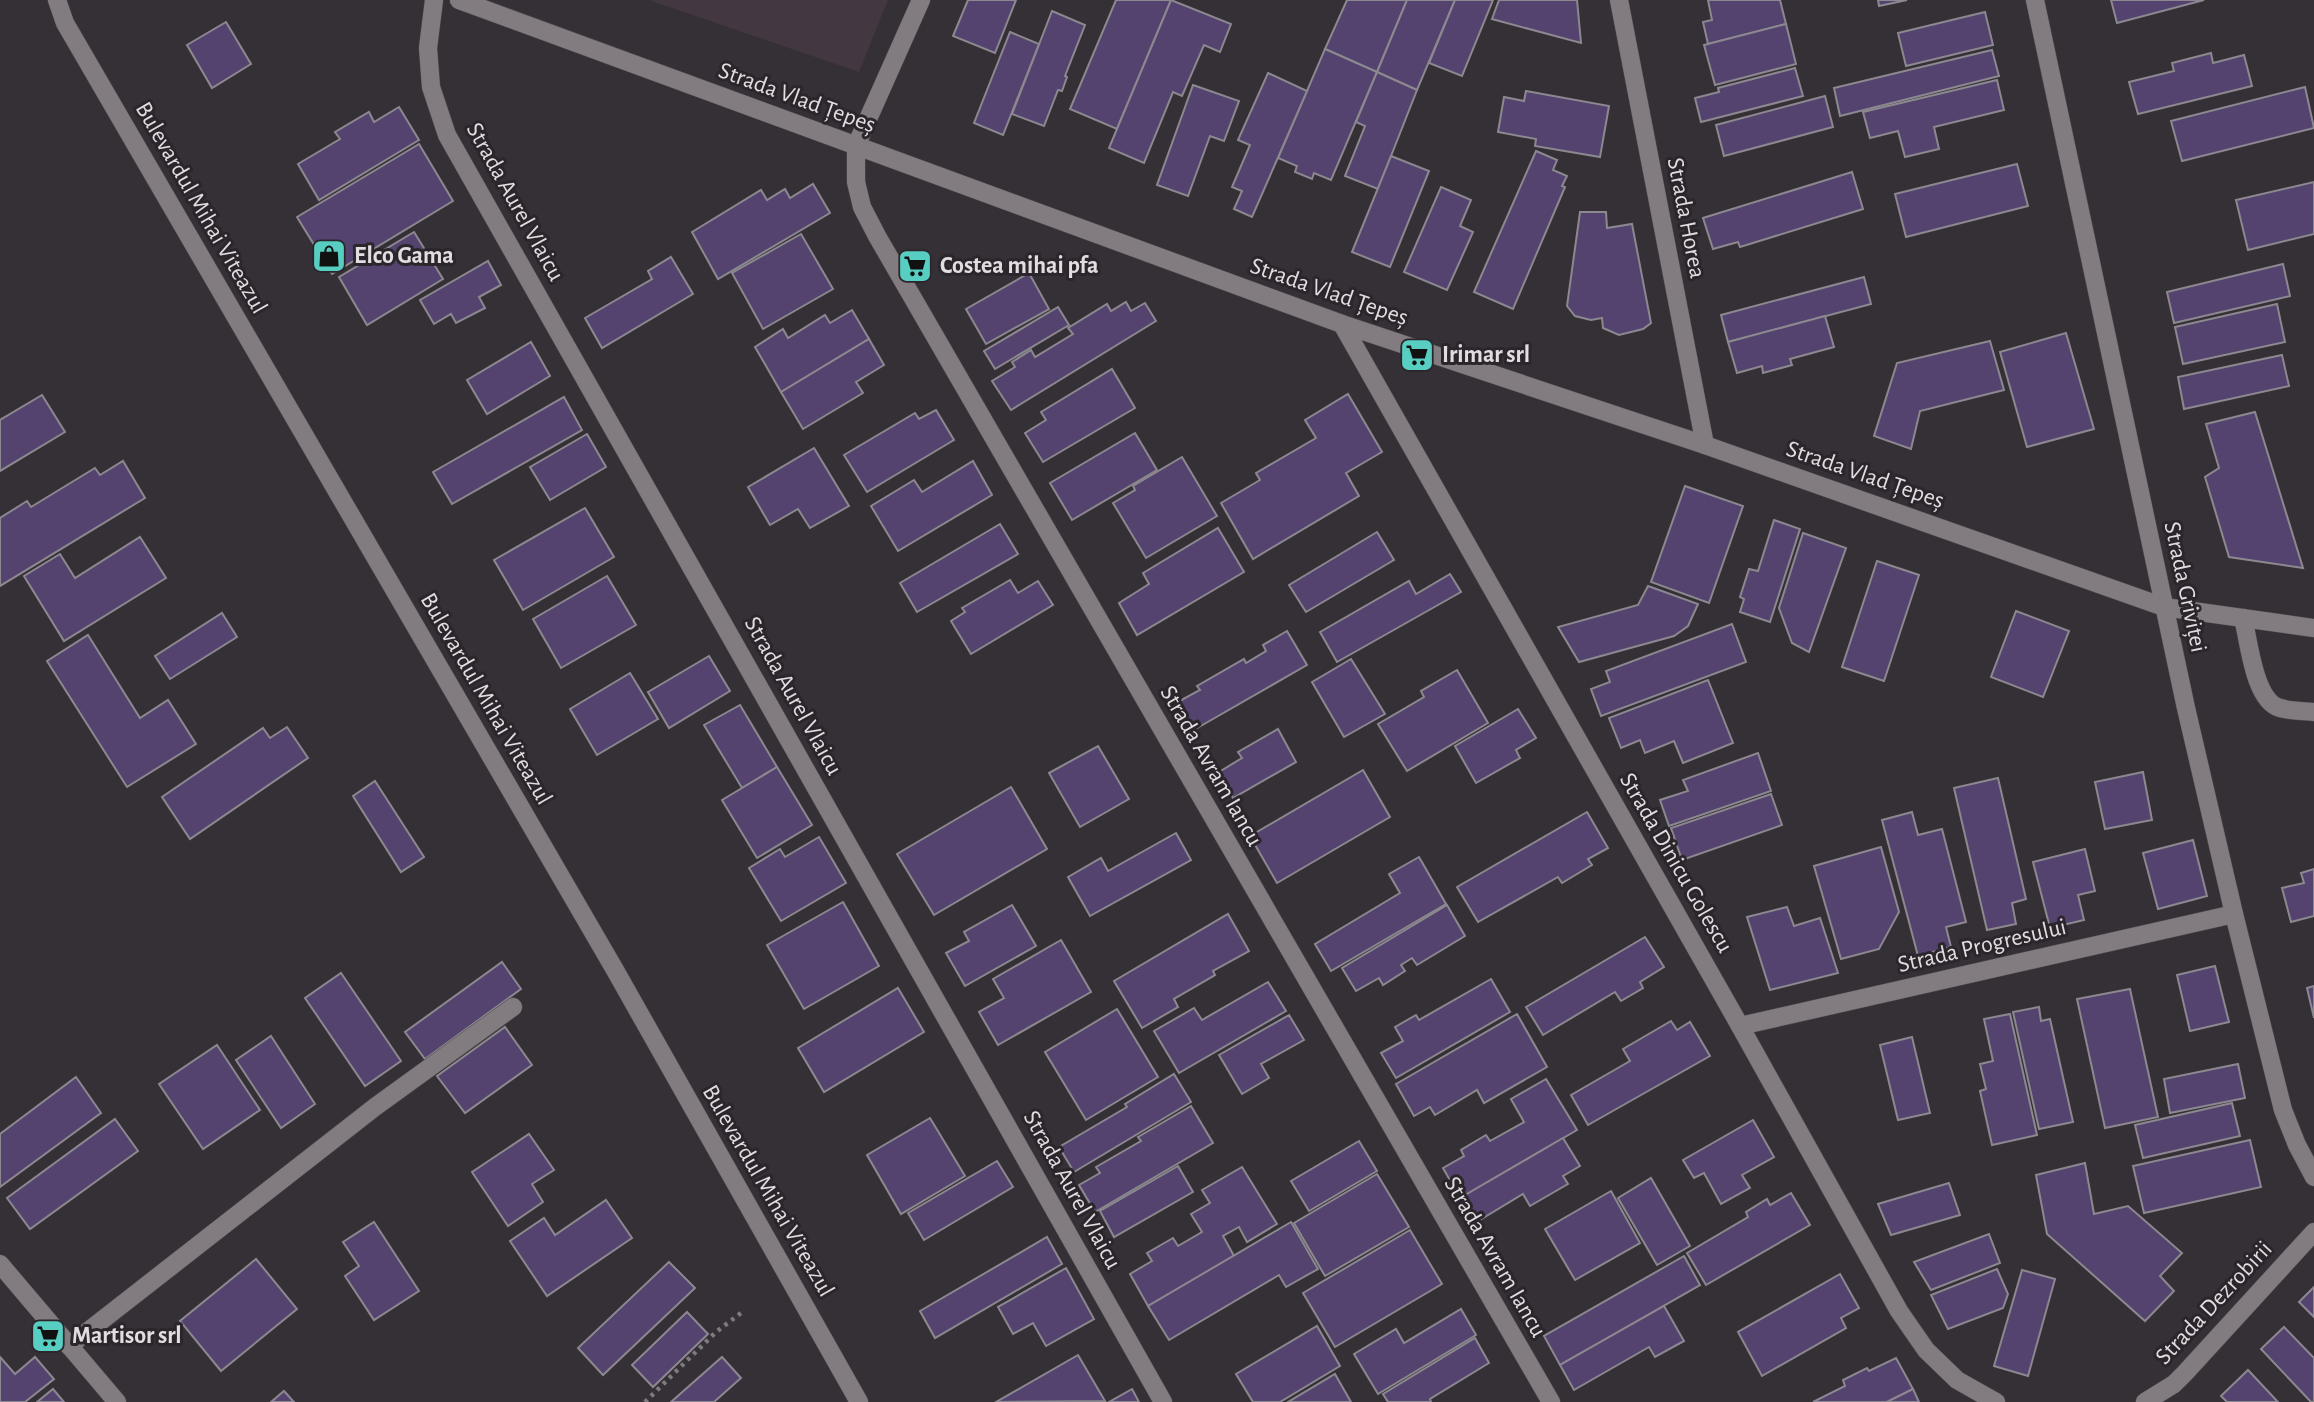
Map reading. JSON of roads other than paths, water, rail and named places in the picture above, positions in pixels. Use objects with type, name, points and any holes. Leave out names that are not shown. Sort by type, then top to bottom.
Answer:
[{"type":"street","name":"Bulevardul Mihai Viteazul","points":[[43,0],[65,23]]},
{"type":"street","name":"Bulevardul Mihai Viteazul","points":[[57,0],[65,23],[594,934],[859,1402]]},
{"type":"street","name":"Strada Aurel Vlaicu","points":[[434,0],[428,48],[431,87],[447,135],[1163,1402]]},
{"type":"street","name":"Strada Vlad Țepeș","points":[[459,0],[1342,324],[1705,445],[2164,607],[2314,628]]},
{"type":"street","points":[[856,146],[921,0]]},
{"type":"street","name":"Strada Horea","points":[[1619,0],[1705,445]]},
{"type":"street","name":"Strada Griviței","points":[[2035,0],[2164,607],[2234,914],[2283,1110],[2314,1177]]},
{"type":"street","name":"Strada Avram Iancu","points":[[856,146],[856,182],[862,207],[877,236],[1550,1402]]},
{"type":"street","name":"Strada Dinicu Golescu","points":[[1342,324],[1905,1321],[1926,1350],[1957,1380],[1996,1402]]},
{"type":"street","points":[[2244,618],[2258,683],[2266,697],[2278,708],[2314,712]]},
{"type":"street","name":"Strada Progresului","points":[[1740,1026],[2234,914]]},
{"type":"street","points":[[69,1346],[375,1107],[513,1007]]},
{"type":"street","name":"Strada Dezrobirii","points":[[2145,1402],[2186,1373],[2314,1232]]},
{"type":"street","points":[[0,1264],[117,1402]]},
{"type":"place","name":"Elco Gama","points":[[329,256]]},
{"type":"place","name":"Costea mihai pfa","points":[[915,266]]},
{"type":"place","name":"Irimar srl","points":[[1417,355]]},
{"type":"place","name":"Martisor srl","points":[[48,1336]]}]
